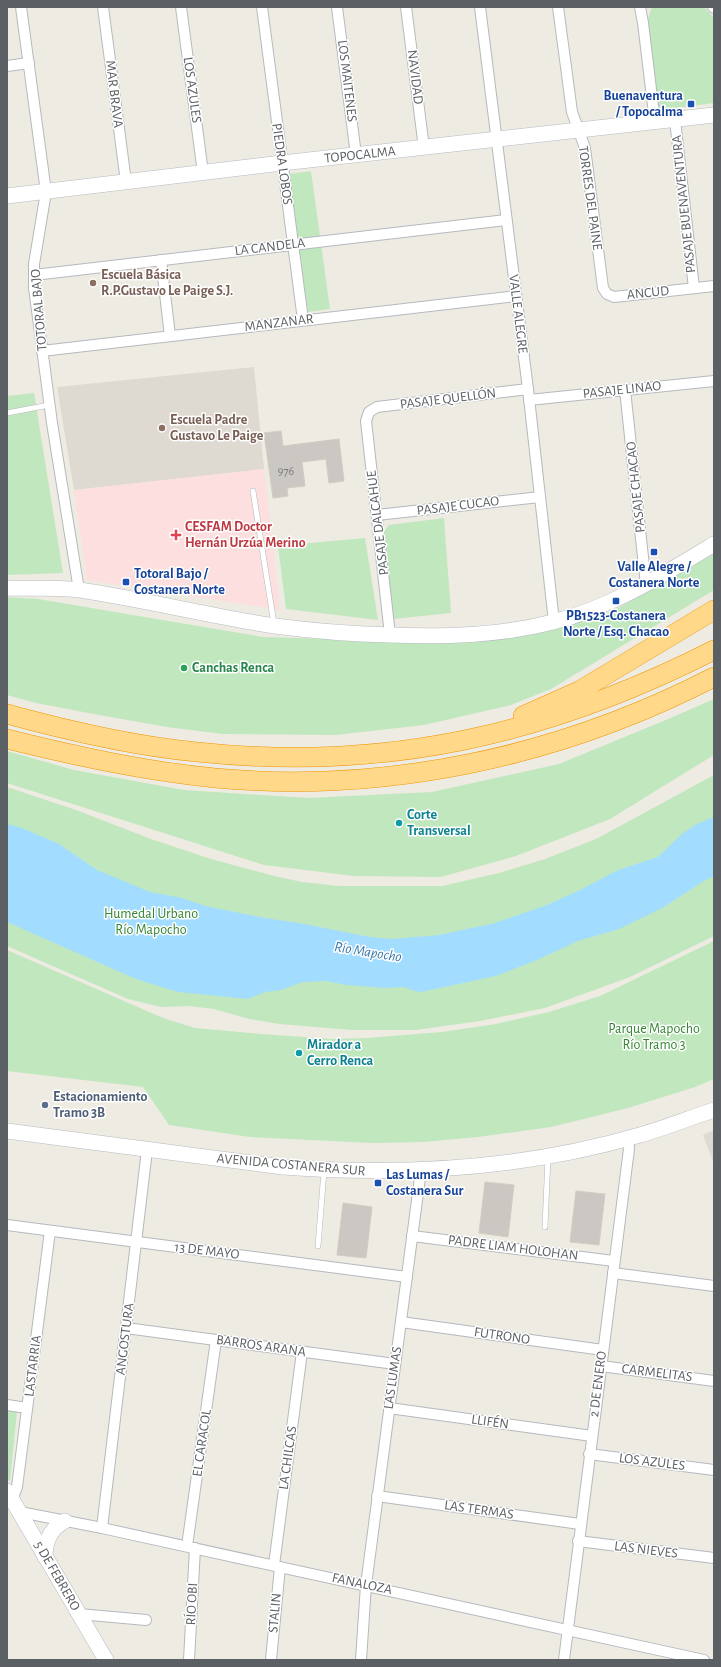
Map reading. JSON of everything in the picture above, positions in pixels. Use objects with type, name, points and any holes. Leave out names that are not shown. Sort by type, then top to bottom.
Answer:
[{"type":"highway","points":[[457,742],[545,707],[579,691],[714,610]]},
{"type":"highway","points":[[7,714],[60,728],[114,739],[195,752],[234,756],[288,758],[348,756],[408,750],[457,742],[515,729],[572,712],[648,682],[714,650]]},
{"type":"highway","points":[[7,739],[112,763],[152,770],[216,778],[281,781],[366,778],[459,766],[500,758],[544,746],[588,732],[627,717],[686,692],[714,677]]},
{"type":"street","name":"TOTORAL BAJO","points":[[21,7],[46,192],[34,274],[49,405],[79,590]]},
{"type":"street","name":"MAR BRAVA","points":[[106,7],[126,182]]},
{"type":"street","name":"LOS AZULES","points":[[181,7],[203,172]]},
{"type":"street","name":"PIEDRA LOBOS","points":[[262,7],[303,320]]},
{"type":"street","name":"LOS MAITENES","points":[[337,7],[356,155]]},
{"type":"street","name":"NAVIDAD","points":[[406,7],[424,148]]},
{"type":"street","name":"VALLE ALEGRE","points":[[480,7],[528,389],[554,622]]},
{"type":"street","name":"TORRES DEL PAINE","points":[[558,7],[572,112],[578,131],[586,148],[602,285],[607,294]]},
{"type":"street","name":"PASAJE BUENAVENTURA","points":[[640,7],[655,122]]},
{"type":"street","name":"PASAJE BUENAVENTURA","points":[[643,23],[647,7]]},
{"type":"street","points":[[7,66],[29,63]]},
{"type":"street","name":"TOPOCALMA","points":[[7,196],[203,172],[714,115]]},
{"type":"street","name":"PASAJE BUENAVENTURA","points":[[675,120],[694,288]]},
{"type":"street","name":"LA CANDELA","points":[[34,274],[506,220]]},
{"type":"street","points":[[161,260],[170,336]]},
{"type":"street","name":"ANCUD","points":[[607,294],[618,296],[714,286]]},
{"type":"street","name":"MANZANAR","points":[[42,351],[516,296]]},
{"type":"street","name":"PASAJE LINAO","points":[[529,400],[714,380]]},
{"type":"street","name":"PASAJE QUELLÓN","points":[[369,412],[377,407],[528,389]]},
{"type":"street","name":"PASAJE CHACAO","points":[[625,390],[646,585]]},
{"type":"street","name":"PASAJE DALCAHUE","points":[[369,412],[366,421],[390,635]]},
{"type":"street","name":"PASAJE CUCAO","points":[[377,515],[540,496]]},
{"type":"street","points":[[7,588],[79,590],[274,625],[336,633],[460,635],[499,632],[554,622],[611,602],[646,585],[714,544]]},
{"type":"street","name":"AVENIDA COSTANERA SUR","points":[[7,1132],[283,1167],[324,1170],[421,1170],[491,1164],[580,1150],[628,1138],[714,1110]]},
{"type":"street","name":"2 DE ENERO","points":[[564,1660],[580,1524],[629,1149],[628,1138]]},
{"type":"street","name":"ANGOSTURA","points":[[102,1528],[147,1150]]},
{"type":"street","name":"LAS LUMAS","points":[[361,1660],[366,1585],[421,1170]]},
{"type":"street","name":"13 DE MAYO","points":[[7,1226],[407,1277]]},
{"type":"street","name":"LASTARRIA","points":[[12,1501],[17,1487],[50,1231]]},
{"type":"street","name":"PADRE LIAM HOLOHAN","points":[[412,1236],[614,1261]]},
{"type":"street","points":[[613,1273],[714,1286]]},
{"type":"street","name":"FUTRONO","points":[[401,1322],[603,1350]]},
{"type":"street","name":"BARROS ARANA","points":[[126,1328],[395,1364]]},
{"type":"street","name":"EL CARACOL","points":[[191,1547],[216,1340]]},
{"type":"street","name":"LA CHILCAS","points":[[277,1566],[302,1352]]},
{"type":"street","name":"CARMELITAS","points":[[601,1366],[714,1381]]},
{"type":"street","points":[[7,1405],[28,1408]]},
{"type":"street","name":"LLIFÉN","points":[[389,1408],[592,1436]]},
{"type":"street","name":"LOS AZULES","points":[[590,1454],[714,1470]]},
{"type":"street","name":"LAS TERMAS","points":[[378,1496],[580,1524]]},
{"type":"street","name":"FANALOZA","points":[[12,1501],[65,1521],[191,1547],[567,1630],[662,1655],[704,1660]]},
{"type":"street","name":"5 DE FEBRERO","points":[[12,1501],[106,1660]]},
{"type":"street","points":[[46,1557],[45,1549],[50,1534],[54,1528],[65,1521]]},
{"type":"street","name":"LAS NIEVES","points":[[578,1541],[714,1558]]},
{"type":"street","name":"RÍO OBI","points":[[189,1660],[191,1547]]},
{"type":"street","name":"STALIN","points":[[271,1660],[277,1566]]},
{"type":"street","points":[[79,1614],[146,1620]]},
{"type":"lane","points":[[7,413],[49,405]]},
{"type":"lane","points":[[253,491],[274,625]]},
{"type":"lane","points":[[545,1227],[548,1156]]},
{"type":"lane","points":[[318,1246],[324,1170]]},
{"type":"shaded area","name":"Escuela Padre Gustavo Le Paige","points":[[254,367],[264,469],[74,490],[57,387]]},
{"type":"shaded area","name":"CESFAM Doctor Hernán Urzúa Merino","points":[[264,469],[280,610],[87,580],[74,490]]},
{"type":"shaded area","points":[[714,1130],[714,1164],[703,1135]]},
{"type":"green space","points":[[652,7],[704,7],[714,18],[714,103],[659,110],[648,19]]},
{"type":"green space","points":[[311,171],[330,309],[308,312],[289,174]]},
{"type":"green space","points":[[34,393],[63,573],[7,575],[7,396]]},
{"type":"green space","points":[[444,518],[451,613],[393,619],[383,533],[389,525]]},
{"type":"green space","points":[[365,538],[378,620],[286,609],[278,546]]},
{"type":"green space","points":[[714,552],[714,590],[551,689],[511,705],[424,725],[336,735],[222,734],[167,727],[99,715],[36,703],[7,695],[7,597],[38,599],[263,637],[401,641],[512,636],[608,614]]},
{"type":"green space","points":[[714,699],[714,755],[610,819],[516,856],[441,877],[354,876],[264,865],[7,783],[7,751],[74,770],[184,790],[308,798],[432,792],[559,764]]},
{"type":"green space","name":"Humedal Urbano Río Mapocho","points":[[714,775],[714,936],[630,977],[545,1008],[480,1021],[416,1030],[351,1030],[279,1024],[249,1019],[214,1009],[189,1006],[161,1007],[128,999],[7,946],[7,787],[76,810],[151,839],[211,859],[274,876],[302,882],[339,886],[442,886],[499,873],[545,859],[596,839]]},
{"type":"green space","name":"Parque Mapocho Río Tramo 3","points":[[714,941],[714,1079],[695,1087],[628,1108],[551,1127],[478,1137],[424,1142],[372,1143],[250,1137],[169,1125],[143,1087],[7,1071],[7,950],[163,1018],[195,1028],[332,1039],[367,1038],[442,1032],[496,1024],[549,1012],[600,996]]},
{"type":"green space","points":[[7,1410],[17,1411],[10,1481],[7,1478]]},
{"type":"water","name":"Río Mapocho","points":[[714,817],[714,876],[702,882],[664,907],[619,929],[578,941],[537,960],[496,976],[421,992],[404,987],[384,988],[347,985],[326,981],[303,982],[281,990],[265,992],[248,999],[178,992],[136,979],[7,922],[7,824],[22,828],[59,844],[97,870],[150,892],[182,898],[205,906],[265,918],[370,937],[392,939],[439,935],[495,923],[547,905],[618,870],[658,857],[683,833],[697,824]]},
{"type":"building","points":[[281,431],[283,446],[339,439],[344,481],[329,483],[326,459],[302,462],[305,486],[287,488],[288,496],[273,498],[264,433]]},
{"type":"building","points":[[485,1182],[514,1185],[508,1237],[479,1233]]},
{"type":"building","points":[[576,1191],[605,1194],[599,1245],[570,1242]]},
{"type":"building","points":[[343,1203],[372,1207],[366,1258],[337,1255]]},
{"type":"place","name":"Buenaventura / Topocalma","points":[[691,104]]},
{"type":"place","name":"Escuela Básica R.P.Gustavo Le Paige S.J.","points":[[93,283]]},
{"type":"place","name":"Escuela Padre Gustavo Le Paige","points":[[162,428]]},
{"type":"place","name":"CESFAM Doctor Hernán Urzúa Merino","points":[[176,535]]},
{"type":"place","name":"Valle Alegre / Costanera Norte","points":[[654,552]]},
{"type":"place","name":"Totoral Bajo / Costanera Norte","points":[[126,582]]},
{"type":"place","name":"PB1523-Costanera Norte / Esq. Chacao","points":[[616,601]]},
{"type":"place","name":"Canchas Renca","points":[[184,668]]},
{"type":"place","name":"Corte Transversal","points":[[399,823]]},
{"type":"place","name":"Mirador a Cerro Renca","points":[[299,1053]]},
{"type":"place","name":"Estacionamiento Tramo 3B","points":[[45,1105]]},
{"type":"place","name":"Las Lumas / Costanera Sur","points":[[378,1183]]}]
